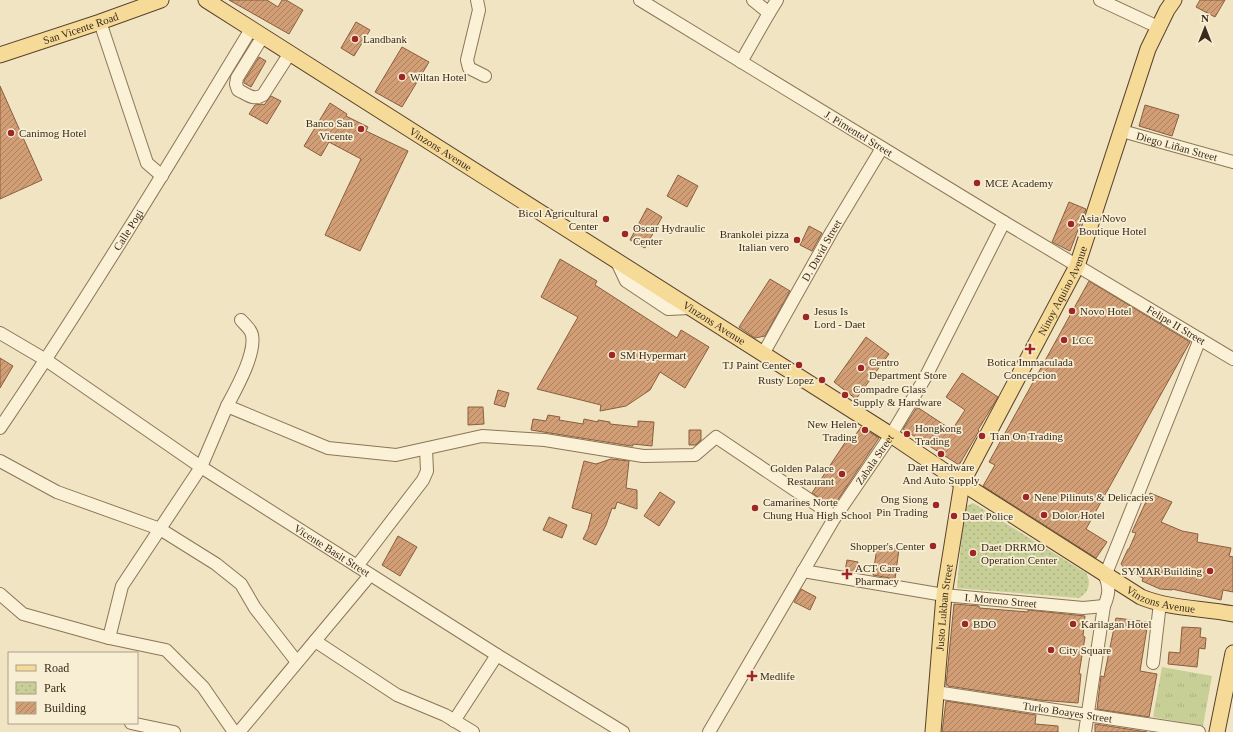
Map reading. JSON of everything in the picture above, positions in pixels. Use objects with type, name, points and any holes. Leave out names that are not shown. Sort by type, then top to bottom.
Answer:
[{"type":"main road","name":"San Vicente Road","points":[[0,55],[161,0]]},
{"type":"main road","name":"Vinzons Avenue","points":[[206,0],[891,435],[962,483],[1141,598],[1160,604],[1233,614]]},
{"type":"main road","name":"Ninoy Aquino Avenue","points":[[962,483],[1077,266],[1148,48],[1158,27],[1174,0]]},
{"type":"main road","name":"Justo Lukban Street","points":[[932,732],[944,595],[962,483]]},
{"type":"main road","points":[[1217,732],[1233,653]]},
{"type":"street","points":[[477,0],[479,10],[466,60],[469,68],[485,76]]},
{"type":"street","name":"J. Pimentel Street","points":[[640,0],[1077,266]]},
{"type":"street","points":[[753,0],[769,13]]},
{"type":"street","points":[[741,62],[777,0]]},
{"type":"street","points":[[1100,0],[1158,27]]},
{"type":"street","points":[[100,22],[147,163],[162,176]]},
{"type":"street","points":[[257,33],[237,78],[236,84],[238,90],[253,98],[263,95],[290,53]]},
{"type":"street","name":"Calle Pogi","points":[[0,428],[46,360],[162,176],[257,33]]},
{"type":"street","name":"Diego Liñan Street","points":[[1122,131],[1233,162]]},
{"type":"street","name":"D. David Street","points":[[763,354],[832,231],[882,148]]},
{"type":"street","name":"Zabala Street","points":[[709,732],[803,571],[836,517],[891,435],[925,378],[1004,222]]},
{"type":"street","name":"Felipe II Street","points":[[1077,266],[1233,359]]},
{"type":"street","points":[[109,638],[122,586],[201,467],[227,406],[244,374],[252,348],[252,336],[250,330],[241,320]]},
{"type":"street","name":"Vicente Basit Street","points":[[0,333],[46,360],[201,467],[497,655],[623,732]]},
{"type":"street","points":[[1085,732],[1089,715],[1104,606],[1109,592],[1109,584],[1105,576],[1200,339]]},
{"type":"street","points":[[227,406],[328,448],[396,455],[482,436],[545,440],[643,456],[695,455],[716,437],[836,517]]},
{"type":"street","points":[[357,566],[423,480],[427,471],[426,449]]},
{"type":"street","points":[[0,461],[57,492],[160,529],[216,564],[241,584],[255,608],[297,662]]},
{"type":"street","name":"I. Moreno Street","points":[[803,571],[944,595],[1083,608],[1104,606]]},
{"type":"street","points":[[239,732],[370,575]]},
{"type":"street","points":[[0,594],[23,614],[109,638],[166,650],[203,687],[234,732]]},
{"type":"street","points":[[1153,663],[1160,604]]},
{"type":"street","points":[[315,642],[397,695],[445,715],[473,732]]},
{"type":"street","points":[[454,721],[497,655]]},
{"type":"street","name":"Turko Boayes Street","points":[[936,692],[1199,732]]},
{"type":"street","points":[[136,724],[174,732]]},
{"type":"green space","points":[[973,503],[1086,573],[1089,580],[1087,591],[1079,598],[957,588],[964,509],[966,506]]},
{"type":"green space","points":[[1162,667],[1212,676],[1203,726],[1153,717]]},
{"type":"building","points":[[229,0],[267,0],[278,7],[282,0],[286,0],[303,10],[289,34]]},
{"type":"building","points":[[1200,0],[1225,0],[1215,17],[1196,7]]},
{"type":"building","name":"Landbank","points":[[356,22],[370,30],[354,56],[341,48]]},
{"type":"building","name":"Wiltan Hotel","points":[[402,47],[429,62],[402,107],[375,92]]},
{"type":"building","points":[[259,57],[266,61],[251,87],[244,83],[244,81]]},
{"type":"building","name":"Canimog Hotel","points":[[0,86],[42,180],[0,199]]},
{"type":"building","points":[[271,96],[281,101],[267,124],[249,114],[255,105],[264,105]]},
{"type":"building","points":[[330,103],[347,114],[346,116],[368,127],[366,131],[408,151],[360,251],[325,235],[361,159],[329,142],[321,156],[304,146]]},
{"type":"building","points":[[1145,105],[1179,115],[1172,136],[1139,126]]},
{"type":"building","points":[[678,175],[698,186],[687,207],[667,196]]},
{"type":"building","points":[[1069,202],[1086,209],[1070,251],[1052,242]]},
{"type":"building","points":[[647,208],[662,217],[645,248],[630,240]]},
{"type":"building","points":[[809,226],[822,233],[812,251],[800,245]]},
{"type":"building","name":"SM Hypermart","points":[[560,259],[597,281],[595,285],[677,338],[681,330],[709,347],[685,388],[660,372],[650,390],[626,406],[600,411],[601,405],[537,389],[578,317],[541,297]]},
{"type":"building","points":[[770,279],[790,291],[765,336],[755,338],[739,327]]},
{"type":"building","points":[[1089,281],[1190,342],[1086,529],[1107,542],[1096,558],[983,486],[995,465],[989,462]]},
{"type":"building","name":"Centro Department Store","points":[[866,337],[889,354],[856,399],[834,382]]},
{"type":"building","points":[[0,358],[13,366],[0,388]]},
{"type":"building","points":[[962,373],[998,397],[959,465],[903,429],[917,407],[952,430],[965,410],[946,397]]},
{"type":"building","points":[[498,390],[509,393],[505,407],[494,404]]},
{"type":"building","points":[[468,407],[483,407],[484,424],[468,425]]},
{"type":"building","points":[[548,415],[560,417],[559,420],[583,424],[584,419],[638,427],[638,421],[654,422],[652,446],[633,444],[633,446],[631,446],[531,430],[533,419],[546,421]]},
{"type":"building","name":"Golden Palace Restaurant","points":[[861,427],[879,438],[833,507],[812,493],[850,435],[854,437]]},
{"type":"building","points":[[689,430],[701,430],[701,440],[696,445],[689,445]]},
{"type":"building","points":[[611,459],[629,461],[626,488],[637,490],[637,509],[617,502],[615,509],[612,508],[606,525],[596,545],[583,539],[588,529],[592,514],[572,508],[584,461],[596,464]]},
{"type":"building","points":[[660,492],[675,502],[659,526],[644,516]]},
{"type":"building","points":[[1150,493],[1172,502],[1161,522],[1182,531],[1198,534],[1197,542],[1231,548],[1229,556],[1233,557],[1233,592],[1223,590],[1221,600],[1172,589],[1160,589],[1142,581],[1143,578],[1125,569],[1121,564],[1136,533],[1132,532]]},
{"type":"building","points":[[549,517],[567,525],[562,538],[543,530]]},
{"type":"building","points":[[398,536],[417,547],[400,576],[382,565]]},
{"type":"building","points":[[877,547],[899,549],[895,579],[873,575]]},
{"type":"building","points":[[847,560],[858,562],[856,572],[845,571]]},
{"type":"building","points":[[801,589],[816,597],[810,610],[794,602]]},
{"type":"building","points":[[954,604],[979,606],[979,608],[1028,612],[1028,610],[1085,616],[1083,636],[1085,637],[1079,674],[1081,674],[1078,703],[1039,700],[946,685]]},
{"type":"building","points":[[1116,618],[1148,622],[1140,671],[1157,674],[1149,717],[1097,709],[1101,676],[1104,677]]},
{"type":"building","points":[[1182,627],[1201,628],[1200,637],[1206,638],[1205,649],[1199,648],[1197,667],[1168,664],[1169,652],[1180,653]]},
{"type":"building","points":[[946,701],[1036,715],[1035,724],[1058,726],[1058,732],[942,732]]},
{"type":"building","points":[[1095,724],[1147,732],[1095,732]]},
{"type":"place","name":"Landbank","points":[[355,39]]},
{"type":"place","name":"Wiltan Hotel","points":[[402,77]]},
{"type":"place","name":"Banco San Vicente","points":[[361,129]]},
{"type":"place","name":"Canimog Hotel","points":[[11,133]]},
{"type":"place","name":"MCE Academy","points":[[977,183]]},
{"type":"place","name":"Bicol Agricultural Center","points":[[606,219]]},
{"type":"place","name":"Asia Novo Boutique Hotel","points":[[1071,224]]},
{"type":"place","name":"Oscar Hydraulic Center","points":[[625,234]]},
{"type":"place","name":"Brankolei pizza Italian vero","points":[[797,240]]},
{"type":"place","name":"Novo Hotel","points":[[1072,311]]},
{"type":"place","name":"Jesus Is Lord - Daet","points":[[806,317]]},
{"type":"place","name":"LCC","points":[[1064,340]]},
{"type":"place","name":"Botica Immaculada Concepcion","points":[[1030,349]]},
{"type":"place","name":"SM Hypermart","points":[[612,355]]},
{"type":"place","name":"TJ Paint Center","points":[[799,365]]},
{"type":"place","name":"Centro Department Store","points":[[861,368]]},
{"type":"place","name":"Rusty Lopez","points":[[822,380]]},
{"type":"place","name":"Compadre Glass Supply & Hardware","points":[[845,395]]},
{"type":"place","name":"New Helen Trading","points":[[865,430]]},
{"type":"place","name":"Hongkong Trading","points":[[907,434]]},
{"type":"place","name":"Tian On Trading","points":[[982,436]]},
{"type":"place","name":"Daet Hardware And Auto Supply","points":[[941,454]]},
{"type":"place","name":"Golden Palace Restaurant","points":[[842,474]]},
{"type":"place","name":"Nene Pilinuts & Delicacies","points":[[1026,497]]},
{"type":"place","name":"Ong Siong Pin Trading","points":[[936,505]]},
{"type":"place","name":"Camarines Norte Chung Hua High School","points":[[755,508]]},
{"type":"place","name":"Dolor Hotel","points":[[1044,515]]},
{"type":"place","name":"Daet Police","points":[[954,516]]},
{"type":"place","name":"Shopper's Center","points":[[933,546]]},
{"type":"place","name":"Daet DRRMO Operation Center","points":[[973,553]]},
{"type":"place","name":"SYMAR Building","points":[[1210,571]]},
{"type":"place","name":"ACT Care Pharmacy","points":[[847,574]]},
{"type":"place","name":"BDO","points":[[965,624]]},
{"type":"place","name":"Karilagan Hotel","points":[[1073,624]]},
{"type":"place","name":"City Square","points":[[1051,650]]},
{"type":"place","name":"Medlife","points":[[752,676]]}]
